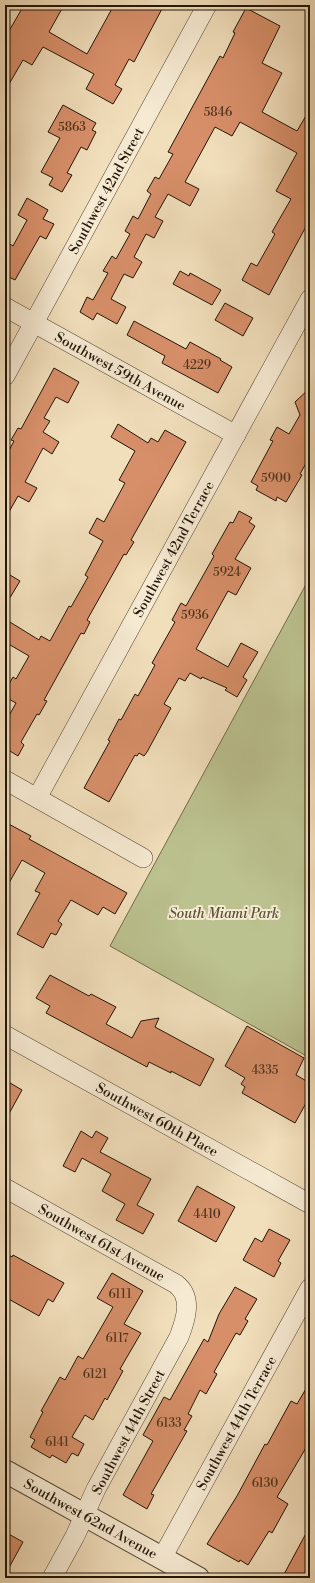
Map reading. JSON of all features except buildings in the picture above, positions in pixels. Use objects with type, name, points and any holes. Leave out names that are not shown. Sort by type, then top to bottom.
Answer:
[{"type":"street","name":"Southwest 42nd Street","points":[[5,376],[207,5]]},
{"type":"street","name":"Southwest 42nd Terrace","points":[[37,798],[310,299]]},
{"type":"street","name":"Southwest 59th Avenue","points":[[5,307],[236,435]]},
{"type":"street","points":[[5,780],[143,858]]},
{"type":"street","name":"Southwest 60th Place","points":[[5,1034],[310,1204]]},
{"type":"street","name":"Southwest 61st Avenue","points":[[5,1188],[176,1284],[184,1292],[187,1305]]},
{"type":"street","name":"Southwest 44th Terrace","points":[[162,1558],[310,1288]]},
{"type":"street","name":"Southwest 44th Street","points":[[52,1578],[75,1536],[96,1488],[179,1337],[185,1320],[187,1305]]},
{"type":"street","name":"Southwest 62nd Avenue","points":[[5,1471],[198,1578]]},
{"type":"green space","name":"South Miami Park","points":[[310,577],[310,1058],[110,946]]}]
